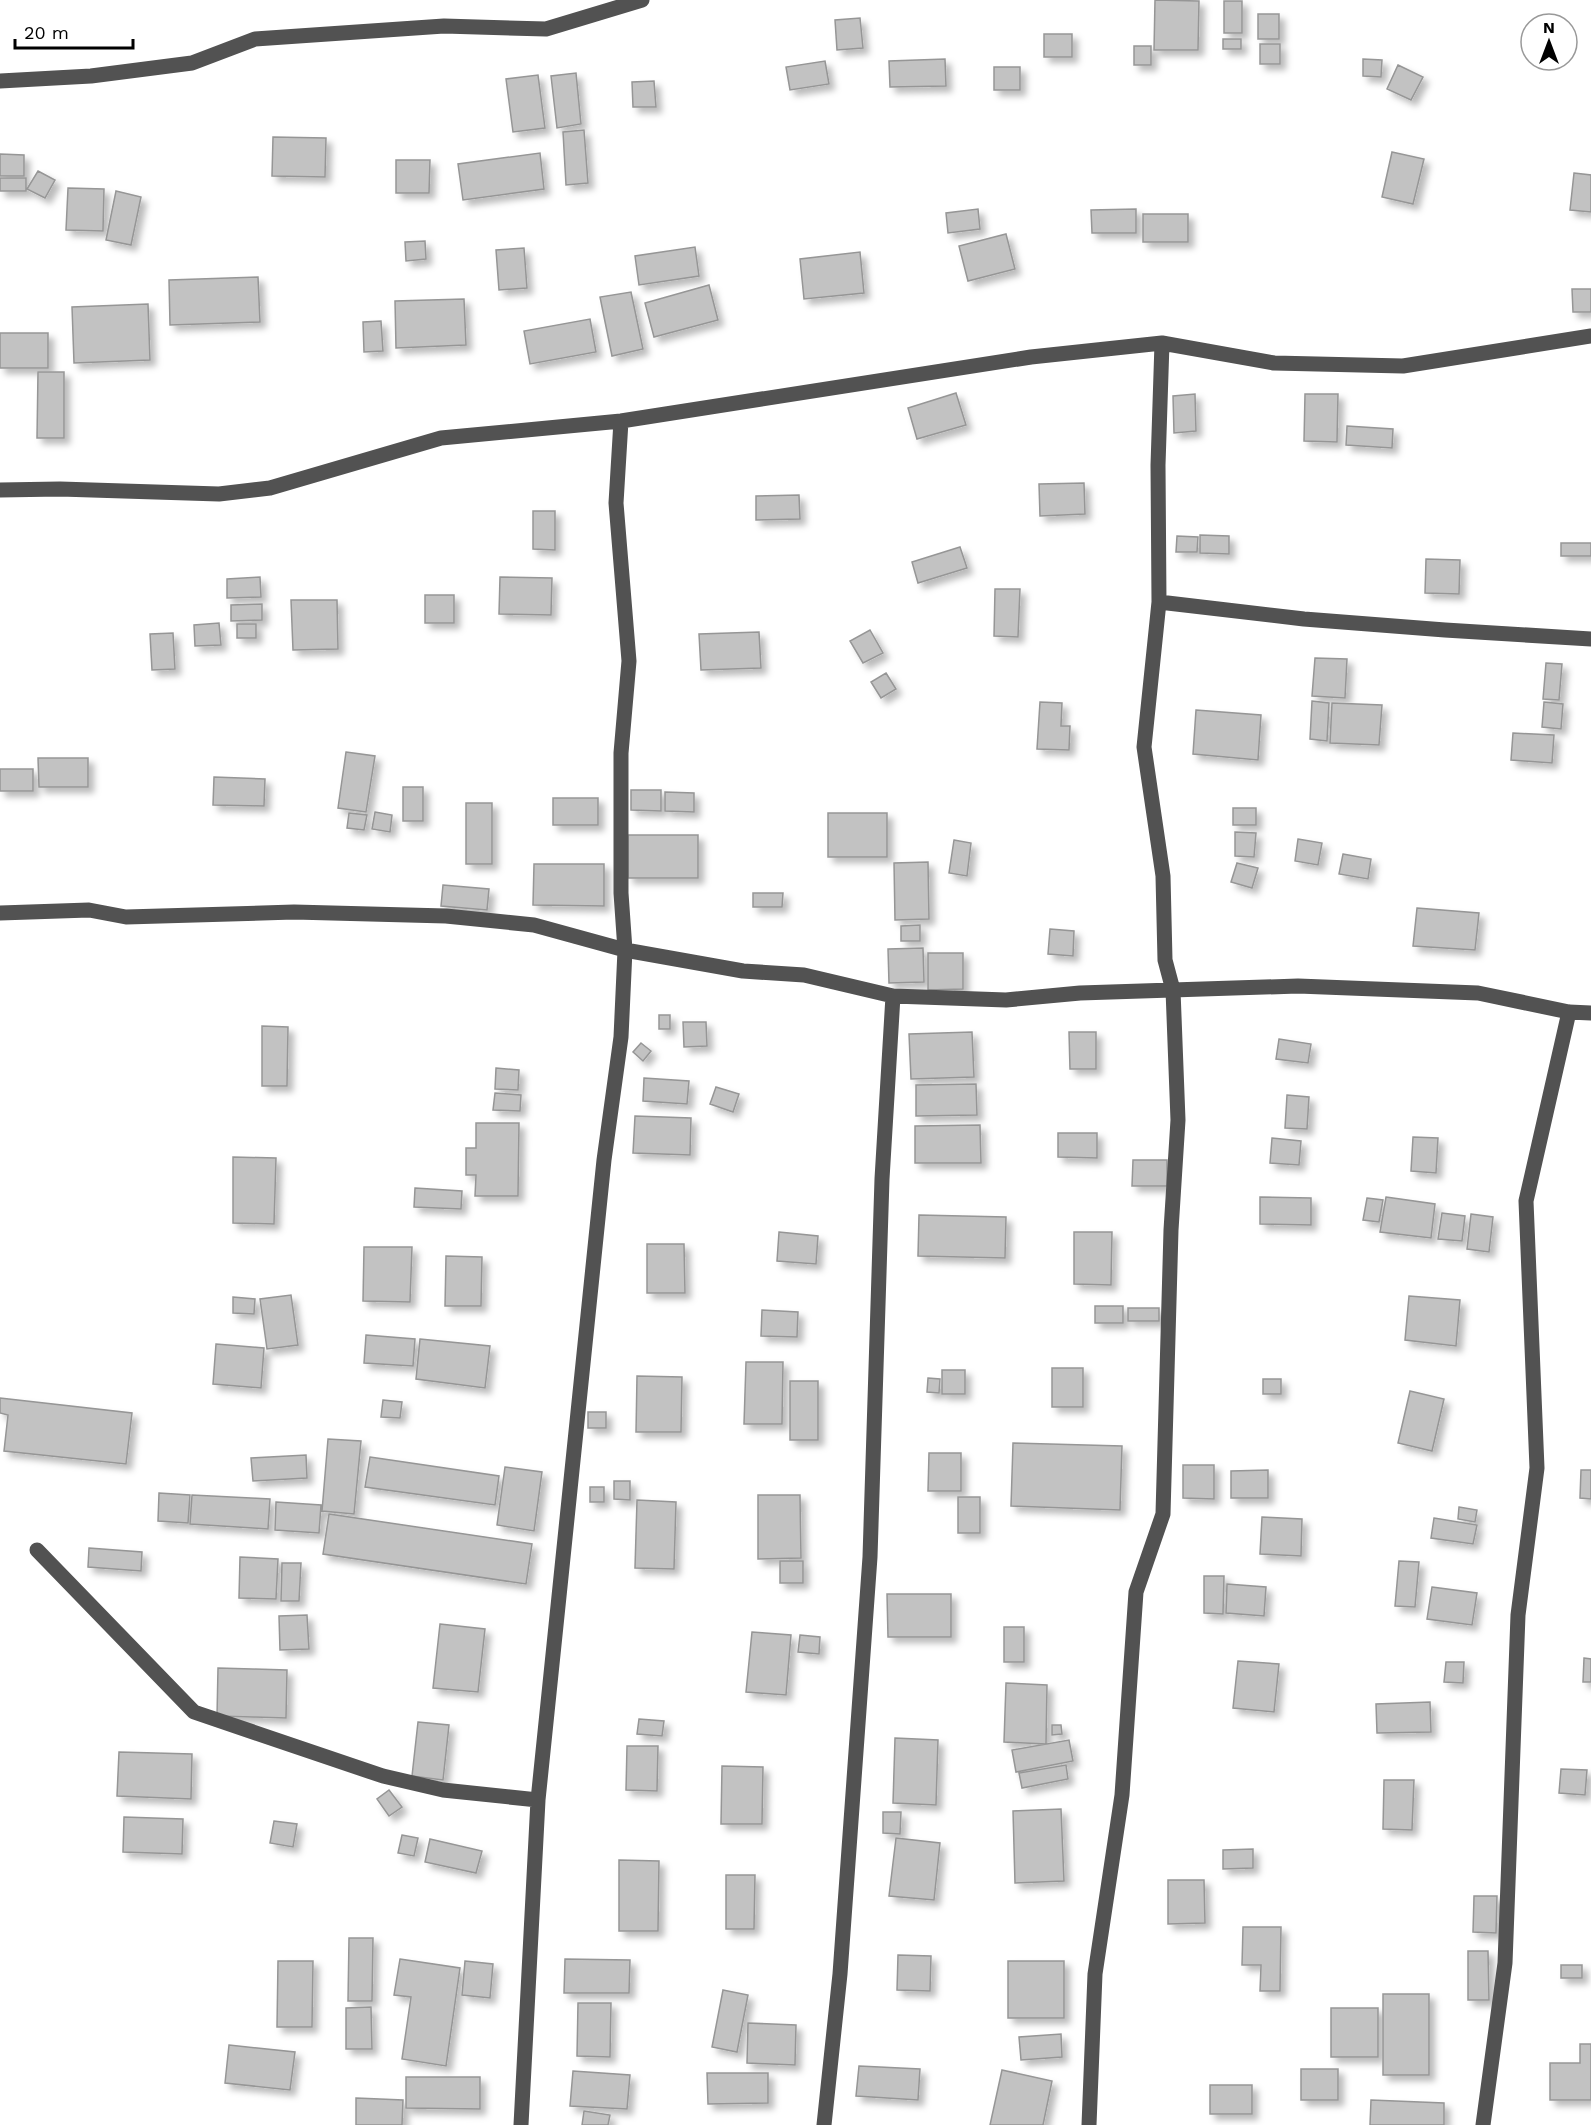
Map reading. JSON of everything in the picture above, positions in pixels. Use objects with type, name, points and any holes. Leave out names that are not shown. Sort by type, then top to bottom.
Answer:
[{"type":"street","points":[[0,81],[91,76],[192,63],[255,39],[444,26],[546,29],[642,0]]},
{"type":"street","points":[[0,490],[60,489],[219,494],[270,488],[441,438],[621,421],[1031,357],[1162,343],[1274,363],[1403,366],[1591,336]]},
{"type":"street","points":[[1089,2125],[1095,1974],[1122,1795],[1136,1592],[1163,1514],[1171,1230],[1178,1120],[1173,990],[1165,960],[1163,876],[1144,747],[1159,602],[1158,465],[1162,343]]},
{"type":"street","points":[[521,2125],[538,1800],[604,1160],[621,1037],[625,950],[621,893],[621,753],[629,661],[615,503],[621,421]]},
{"type":"street","points":[[1159,602],[1304,619],[1591,639]]},
{"type":"street","points":[[0,913],[89,910],[126,917],[294,912],[446,916],[534,925],[625,950],[743,971],[804,975],[893,996],[1006,1000],[1080,993],[1298,986],[1478,993],[1569,1012],[1591,1013]]},
{"type":"street","points":[[824,2125],[840,1974],[870,1557],[882,1179],[893,996]]},
{"type":"street","points":[[1483,2125],[1505,1963],[1518,1615],[1538,1468],[1526,1201],[1569,1012]]},
{"type":"street","points":[[37,1550],[194,1712],[382,1776],[443,1790],[538,1800]]},
{"type":"building","points":[[1155,0],[1199,1],[1198,50],[1154,50]]},
{"type":"building","points":[[1224,1],[1242,1],[1242,33],[1224,33]]},
{"type":"building","points":[[1258,14],[1279,14],[1279,39],[1258,39]]},
{"type":"building","points":[[860,18],[863,48],[837,50],[835,20]]},
{"type":"building","points":[[1044,34],[1072,34],[1072,57],[1044,57]]},
{"type":"building","points":[[1223,39],[1241,39],[1241,49],[1223,49]]},
{"type":"building","points":[[1260,44],[1280,44],[1280,64],[1260,64]]},
{"type":"building","points":[[1134,46],[1151,46],[1151,65],[1134,65]]},
{"type":"building","points":[[945,59],[946,86],[890,87],[889,61]]},
{"type":"building","points":[[1363,59],[1382,60],[1381,77],[1363,76]]},
{"type":"building","points":[[825,61],[829,84],[790,90],[786,67]]},
{"type":"building","points":[[1398,65],[1423,77],[1411,100],[1387,89]]},
{"type":"building","points":[[994,67],[1020,67],[1020,90],[994,90]]},
{"type":"building","points":[[576,73],[581,124],[557,128],[551,76]]},
{"type":"building","points":[[538,75],[545,128],[513,132],[506,79]]},
{"type":"building","points":[[654,81],[656,107],[633,107],[632,82]]},
{"type":"building","points":[[584,130],[588,183],[566,185],[563,132]]},
{"type":"building","points":[[273,137],[326,138],[325,177],[272,176]]},
{"type":"building","points":[[1392,152],[1424,159],[1413,204],[1382,197]]},
{"type":"building","points":[[540,153],[544,189],[463,200],[458,164]]},
{"type":"building","points":[[0,154],[24,155],[24,176],[0,176]]},
{"type":"building","points":[[396,160],[430,160],[429,193],[396,193]]},
{"type":"building","points":[[38,171],[55,180],[45,198],[27,189]]},
{"type":"building","points":[[1574,173],[1591,175],[1591,212],[1570,210]]},
{"type":"building","points":[[0,178],[26,178],[26,191],[0,191]]},
{"type":"building","points":[[68,188],[104,189],[103,231],[66,230]]},
{"type":"building","points":[[116,191],[141,197],[131,245],[106,240]]},
{"type":"building","points":[[978,209],[980,229],[948,233],[946,213]]},
{"type":"building","points":[[1136,209],[1136,233],[1092,233],[1091,210]]},
{"type":"building","points":[[1143,214],[1188,214],[1188,242],[1143,242]]},
{"type":"building","points":[[1006,234],[1015,269],[968,281],[959,246]]},
{"type":"building","points":[[425,241],[426,259],[406,261],[405,242]]},
{"type":"building","points":[[695,247],[699,276],[639,285],[635,256]]},
{"type":"building","points":[[524,248],[527,288],[499,290],[496,250]]},
{"type":"building","points":[[860,252],[864,293],[804,299],[800,259]]},
{"type":"building","points":[[258,277],[260,322],[170,325],[169,280]]},
{"type":"building","points":[[709,285],[718,320],[654,337],[645,303]]},
{"type":"building","points":[[1572,289],[1591,289],[1591,312],[1573,312]]},
{"type":"building","points":[[631,292],[643,349],[612,356],[600,297]]},
{"type":"building","points":[[464,299],[466,345],[396,348],[395,301]]},
{"type":"building","points":[[148,304],[150,360],[74,363],[72,307]]},
{"type":"building","points":[[590,319],[596,352],[530,364],[524,331]]},
{"type":"building","points":[[381,321],[383,351],[364,352],[363,322]]},
{"type":"building","points":[[0,333],[48,333],[48,368],[0,368]]},
{"type":"building","points":[[38,372],[64,372],[64,438],[37,438]]},
{"type":"building","points":[[956,393],[966,425],[917,439],[908,408]]},
{"type":"building","points":[[1195,394],[1196,431],[1174,433],[1173,396]]},
{"type":"building","points":[[1305,394],[1338,394],[1337,442],[1304,441]]},
{"type":"building","points":[[1347,426],[1393,429],[1392,448],[1346,445]]},
{"type":"building","points":[[1084,483],[1085,514],[1040,516],[1039,484]]},
{"type":"building","points":[[799,495],[800,519],[756,520],[756,496]]},
{"type":"building","points":[[533,511],[555,511],[555,550],[533,549]]},
{"type":"building","points":[[1200,535],[1229,536],[1229,554],[1200,553]]},
{"type":"building","points":[[1177,536],[1198,537],[1197,552],[1176,552]]},
{"type":"building","points":[[1561,543],[1591,543],[1591,556],[1561,556]]},
{"type":"building","points":[[960,547],[967,568],[918,583],[912,562]]},
{"type":"building","points":[[1426,559],[1460,560],[1459,594],[1425,593]]},
{"type":"building","points":[[260,577],[261,597],[227,598],[227,579]]},
{"type":"building","points":[[500,577],[552,578],[551,615],[499,614]]},
{"type":"building","points":[[995,589],[1020,589],[1018,637],[994,636]]},
{"type":"building","points":[[425,595],[454,595],[454,623],[425,623]]},
{"type":"building","points":[[291,600],[337,600],[338,649],[293,650]]},
{"type":"building","points":[[262,604],[262,620],[231,621],[231,605]]},
{"type":"building","points":[[219,623],[221,645],[195,646],[194,625]]},
{"type":"building","points":[[237,624],[256,624],[256,638],[237,638]]},
{"type":"building","points":[[870,630],[883,653],[863,663],[850,641]]},
{"type":"building","points":[[759,632],[761,668],[701,670],[699,634]]},
{"type":"building","points":[[173,633],[175,669],[152,670],[150,634]]},
{"type":"building","points":[[1315,658],[1347,659],[1345,698],[1312,696]]},
{"type":"building","points":[[1546,663],[1562,664],[1559,700],[1543,699]]},
{"type":"building","points":[[886,673],[896,689],[881,698],[871,682]]},
{"type":"building","points":[[1312,701],[1329,703],[1327,741],[1310,739]]},
{"type":"building","points":[[1040,702],[1062,703],[1061,726],[1070,726],[1069,750],[1037,749]]},
{"type":"building","points":[[1544,702],[1563,704],[1561,729],[1542,727]]},
{"type":"building","points":[[1332,703],[1382,705],[1379,745],[1330,743]]},
{"type":"building","points":[[1196,710],[1261,715],[1258,760],[1193,754]]},
{"type":"building","points":[[1513,733],[1554,735],[1552,763],[1511,760]]},
{"type":"building","points":[[346,752],[375,756],[366,812],[338,808]]},
{"type":"building","points":[[38,758],[88,758],[88,787],[39,787]]},
{"type":"building","points":[[0,769],[33,769],[33,791],[0,791]]},
{"type":"building","points":[[214,777],[265,779],[264,806],[213,805]]},
{"type":"building","points":[[403,787],[423,787],[423,821],[403,821]]},
{"type":"building","points":[[631,790],[661,790],[661,811],[631,810]]},
{"type":"building","points":[[665,792],[694,793],[694,812],[665,811]]},
{"type":"building","points":[[553,798],[598,798],[598,825],[553,825]]},
{"type":"building","points":[[466,803],[492,803],[492,864],[466,864]]},
{"type":"building","points":[[1233,808],[1256,808],[1256,825],[1233,825]]},
{"type":"building","points":[[375,812],[392,815],[390,832],[372,829]]},
{"type":"building","points":[[349,813],[367,815],[364,830],[347,828]]},
{"type":"building","points":[[828,813],[887,813],[887,857],[828,857]]},
{"type":"building","points":[[1235,832],[1256,833],[1254,857],[1235,856]]},
{"type":"building","points":[[628,835],[698,835],[698,878],[628,878]]},
{"type":"building","points":[[1298,839],[1322,843],[1318,865],[1295,861]]},
{"type":"building","points":[[954,840],[971,843],[967,876],[949,873]]},
{"type":"building","points":[[1343,854],[1371,859],[1368,879],[1339,874]]},
{"type":"building","points":[[928,862],[929,919],[895,920],[894,863]]},
{"type":"building","points":[[1237,863],[1258,868],[1252,888],[1231,882]]},
{"type":"building","points":[[534,864],[604,864],[604,906],[533,905]]},
{"type":"building","points":[[443,885],[489,889],[487,910],[441,906]]},
{"type":"building","points":[[753,893],[783,893],[782,907],[753,907]]},
{"type":"building","points":[[1417,908],[1479,913],[1475,950],[1413,946]]},
{"type":"building","points":[[920,925],[920,941],[901,941],[901,926]]},
{"type":"building","points":[[1050,929],[1074,931],[1073,956],[1048,954]]},
{"type":"building","points":[[923,948],[924,982],[889,983],[888,949]]},
{"type":"building","points":[[928,953],[963,953],[963,989],[928,990]]},
{"type":"building","points":[[659,1015],[670,1015],[670,1029],[659,1029]]},
{"type":"building","points":[[683,1022],[706,1022],[707,1046],[684,1047]]},
{"type":"building","points":[[262,1026],[288,1027],[287,1086],[262,1086]]},
{"type":"building","points":[[972,1032],[974,1077],[911,1079],[909,1034]]},
{"type":"building","points":[[1069,1032],[1096,1032],[1096,1069],[1070,1069]]},
{"type":"building","points":[[1279,1039],[1311,1044],[1308,1063],[1276,1059]]},
{"type":"building","points":[[641,1043],[651,1051],[643,1061],[633,1052]]},
{"type":"building","points":[[496,1068],[519,1070],[518,1090],[495,1089]]},
{"type":"building","points":[[644,1078],[689,1081],[687,1104],[643,1101]]},
{"type":"building","points":[[976,1084],[977,1115],[916,1116],[916,1085]]},
{"type":"building","points":[[716,1087],[739,1094],[733,1112],[710,1104]]},
{"type":"building","points":[[495,1093],[521,1095],[520,1111],[493,1110]]},
{"type":"building","points":[[1287,1095],[1309,1097],[1307,1129],[1285,1128]]},
{"type":"building","points":[[635,1116],[691,1118],[690,1155],[633,1153]]},
{"type":"building","points":[[476,1123],[519,1123],[518,1196],[475,1196],[476,1175],[466,1175],[466,1148],[476,1148]]},
{"type":"building","points":[[980,1125],[981,1163],[915,1163],[915,1126]]},
{"type":"building","points":[[1058,1133],[1097,1133],[1097,1158],[1058,1157]]},
{"type":"building","points":[[1413,1137],[1438,1138],[1436,1173],[1411,1171]]},
{"type":"building","points":[[1272,1138],[1301,1141],[1299,1165],[1270,1163]]},
{"type":"building","points":[[233,1157],[276,1158],[274,1224],[233,1223]]},
{"type":"building","points":[[1133,1160],[1167,1160],[1167,1186],[1132,1186]]},
{"type":"building","points":[[415,1188],[462,1191],[461,1209],[414,1207]]},
{"type":"building","points":[[1260,1197],[1311,1198],[1311,1225],[1260,1224]]},
{"type":"building","points":[[1386,1197],[1435,1204],[1431,1238],[1380,1232]]},
{"type":"building","points":[[1367,1198],[1383,1200],[1379,1222],[1363,1220]]},
{"type":"building","points":[[1442,1213],[1465,1216],[1462,1241],[1438,1239]]},
{"type":"building","points":[[1471,1214],[1493,1217],[1489,1252],[1467,1249]]},
{"type":"building","points":[[919,1215],[1006,1217],[1005,1258],[918,1256]]},
{"type":"building","points":[[779,1232],[818,1236],[816,1264],[777,1261]]},
{"type":"building","points":[[1074,1232],[1112,1232],[1111,1285],[1074,1284]]},
{"type":"building","points":[[647,1244],[684,1244],[685,1293],[647,1293]]},
{"type":"building","points":[[364,1247],[412,1247],[410,1302],[363,1301]]},
{"type":"building","points":[[446,1256],[482,1257],[481,1306],[445,1306]]},
{"type":"building","points":[[291,1295],[298,1345],[267,1349],[260,1299]]},
{"type":"building","points":[[1409,1296],[1460,1300],[1456,1346],[1405,1340]]},
{"type":"building","points":[[233,1297],[255,1299],[254,1314],[233,1313]]},
{"type":"building","points":[[1095,1306],[1123,1306],[1123,1323],[1095,1323]]},
{"type":"building","points":[[1128,1308],[1159,1308],[1159,1321],[1128,1321]]},
{"type":"building","points":[[762,1310],[798,1312],[797,1337],[761,1336]]},
{"type":"building","points":[[366,1335],[415,1339],[413,1366],[364,1363]]},
{"type":"building","points":[[420,1339],[490,1346],[485,1388],[416,1379]]},
{"type":"building","points":[[216,1344],[264,1348],[261,1388],[213,1384]]},
{"type":"building","points":[[746,1362],[783,1362],[782,1424],[744,1424]]},
{"type":"building","points":[[1052,1368],[1083,1368],[1083,1407],[1052,1407]]},
{"type":"building","points":[[942,1370],[965,1370],[965,1394],[942,1394]]},
{"type":"building","points":[[637,1376],[682,1377],[681,1432],[636,1432]]},
{"type":"building","points":[[928,1378],[940,1379],[939,1393],[927,1392]]},
{"type":"building","points":[[1263,1379],[1281,1379],[1281,1394],[1263,1394]]},
{"type":"building","points":[[790,1381],[818,1381],[818,1440],[790,1440]]},
{"type":"building","points":[[1410,1391],[1444,1399],[1432,1451],[1398,1443]]},
{"type":"building","points":[[0,1398],[132,1413],[126,1464],[4,1451],[8,1415],[0,1413]]},
{"type":"building","points":[[383,1400],[402,1402],[400,1418],[381,1417]]},
{"type":"building","points":[[588,1412],[606,1412],[606,1428],[588,1428]]},
{"type":"building","points":[[328,1439],[361,1441],[354,1514],[322,1511]]},
{"type":"building","points":[[1013,1443],[1122,1446],[1120,1510],[1011,1506]]},
{"type":"building","points":[[929,1453],[961,1453],[961,1491],[928,1491]]},
{"type":"building","points":[[306,1455],[307,1478],[253,1481],[251,1458]]},
{"type":"building","points":[[370,1457],[499,1476],[495,1505],[365,1487]]},
{"type":"building","points":[[1183,1465],[1214,1465],[1214,1499],[1183,1498]]},
{"type":"building","points":[[505,1467],[542,1472],[534,1531],[497,1525]]},
{"type":"building","points":[[1268,1470],[1268,1498],[1231,1498],[1231,1471]]},
{"type":"building","points":[[1581,1470],[1591,1470],[1591,1499],[1580,1498]]},
{"type":"building","points":[[614,1481],[630,1481],[630,1500],[614,1499]]},
{"type":"building","points":[[590,1487],[604,1487],[604,1502],[590,1502]]},
{"type":"building","points":[[159,1493],[190,1495],[188,1523],[158,1521]]},
{"type":"building","points":[[192,1495],[270,1499],[268,1529],[190,1524]]},
{"type":"building","points":[[758,1495],[800,1495],[801,1558],[758,1559]]},
{"type":"building","points":[[958,1497],[980,1497],[980,1533],[958,1533]]},
{"type":"building","points":[[637,1500],[676,1502],[674,1569],[635,1568]]},
{"type":"building","points":[[276,1502],[321,1505],[319,1533],[275,1530]]},
{"type":"building","points":[[1459,1507],[1477,1510],[1475,1522],[1458,1519]]},
{"type":"building","points":[[329,1514],[532,1544],[526,1584],[323,1554]]},
{"type":"building","points":[[1262,1517],[1302,1519],[1301,1556],[1260,1554]]},
{"type":"building","points":[[1434,1518],[1477,1525],[1473,1544],[1431,1538]]},
{"type":"building","points":[[89,1548],[142,1552],[141,1571],[88,1567]]},
{"type":"building","points":[[240,1557],[278,1559],[276,1599],[239,1598]]},
{"type":"building","points":[[780,1561],[803,1561],[803,1583],[780,1583]]},
{"type":"building","points":[[1399,1561],[1419,1562],[1415,1607],[1395,1606]]},
{"type":"building","points":[[282,1563],[301,1563],[299,1601],[281,1601]]},
{"type":"building","points":[[1204,1576],[1224,1576],[1223,1614],[1204,1613]]},
{"type":"building","points":[[1227,1584],[1266,1587],[1264,1616],[1226,1613]]},
{"type":"building","points":[[1432,1587],[1477,1593],[1472,1625],[1427,1619]]},
{"type":"building","points":[[887,1594],[951,1594],[951,1637],[888,1637]]},
{"type":"building","points":[[307,1615],[309,1649],[280,1650],[279,1616]]},
{"type":"building","points":[[440,1624],[485,1629],[478,1692],[433,1688]]},
{"type":"building","points":[[1004,1627],[1024,1627],[1024,1662],[1004,1662]]},
{"type":"building","points":[[752,1632],[791,1635],[786,1695],[746,1692]]},
{"type":"building","points":[[800,1635],[820,1637],[819,1654],[798,1652]]},
{"type":"building","points":[[1584,1658],[1591,1659],[1591,1682],[1583,1682]]},
{"type":"building","points":[[1238,1661],[1279,1664],[1274,1712],[1233,1708]]},
{"type":"building","points":[[1446,1662],[1464,1662],[1463,1683],[1444,1682]]},
{"type":"building","points":[[218,1668],[287,1670],[286,1718],[217,1716]]},
{"type":"building","points":[[1006,1683],[1047,1685],[1046,1744],[1004,1742]]},
{"type":"building","points":[[1430,1702],[1431,1732],[1377,1733],[1376,1704]]},
{"type":"building","points":[[639,1719],[664,1721],[662,1736],[637,1734]]},
{"type":"building","points":[[418,1722],[449,1725],[443,1780],[412,1776]]},
{"type":"building","points":[[1052,1725],[1061,1725],[1062,1734],[1052,1735]]},
{"type":"building","points":[[895,1738],[938,1740],[936,1805],[893,1803]]},
{"type":"building","points":[[1069,1740],[1073,1761],[1016,1772],[1012,1750]]},
{"type":"building","points":[[627,1746],[658,1746],[657,1791],[626,1790]]},
{"type":"building","points":[[119,1752],[192,1754],[191,1799],[117,1796]]},
{"type":"building","points":[[1066,1765],[1068,1779],[1022,1788],[1019,1773]]},
{"type":"building","points":[[722,1766],[763,1767],[762,1824],[721,1824]]},
{"type":"building","points":[[1561,1769],[1587,1770],[1585,1795],[1559,1793]]},
{"type":"building","points":[[1384,1780],[1414,1780],[1412,1830],[1383,1829]]},
{"type":"building","points":[[389,1790],[402,1807],[389,1816],[377,1799]]},
{"type":"building","points":[[1061,1809],[1064,1881],[1015,1883],[1013,1811]]},
{"type":"building","points":[[883,1812],[901,1812],[900,1834],[883,1833]]},
{"type":"building","points":[[124,1817],[183,1819],[182,1854],[123,1852]]},
{"type":"building","points":[[274,1821],[297,1824],[293,1847],[270,1843]]},
{"type":"building","points":[[402,1835],[418,1838],[414,1856],[398,1853]]},
{"type":"building","points":[[896,1838],[940,1843],[934,1900],[889,1896]]},
{"type":"building","points":[[430,1839],[482,1851],[476,1873],[425,1862]]},
{"type":"building","points":[[1253,1849],[1253,1868],[1223,1869],[1223,1850]]},
{"type":"building","points":[[619,1860],[659,1861],[658,1931],[619,1931]]},
{"type":"building","points":[[726,1875],[755,1875],[754,1929],[726,1929]]},
{"type":"building","points":[[1168,1880],[1204,1880],[1205,1923],[1168,1924]]},
{"type":"building","points":[[1474,1896],[1497,1896],[1496,1933],[1473,1932]]},
{"type":"building","points":[[1243,1927],[1281,1927],[1280,1991],[1260,1991],[1261,1965],[1242,1965]]},
{"type":"building","points":[[349,1938],[373,1938],[372,2001],[348,2001]]},
{"type":"building","points":[[1468,1951],[1488,1951],[1489,2000],[1468,2000]]},
{"type":"building","points":[[898,1955],[931,1956],[930,1991],[897,1990]]},
{"type":"building","points":[[400,1959],[460,1968],[446,2066],[402,2059],[411,1997],[394,1995]]},
{"type":"building","points":[[565,1959],[630,1960],[629,1993],[564,1993]]},
{"type":"building","points":[[278,1961],[313,1961],[312,2027],[277,2027]]},
{"type":"building","points":[[465,1961],[493,1964],[490,1998],[462,1995]]},
{"type":"building","points":[[1008,1961],[1064,1961],[1064,2018],[1008,2018]]},
{"type":"building","points":[[1561,1965],[1582,1965],[1582,1978],[1561,1978]]},
{"type":"building","points":[[723,1990],[748,1995],[737,2052],[712,2047]]},
{"type":"building","points":[[1383,1994],[1429,1994],[1429,2075],[1383,2075]]},
{"type":"building","points":[[578,2003],[611,2003],[610,2057],[577,2056]]},
{"type":"building","points":[[371,2007],[372,2049],[346,2049],[346,2008]]},
{"type":"building","points":[[1331,2008],[1378,2008],[1378,2057],[1331,2057]]},
{"type":"building","points":[[748,2023],[796,2025],[795,2065],[747,2063]]},
{"type":"building","points":[[1061,2034],[1062,2057],[1021,2060],[1019,2037]]},
{"type":"building","points":[[1580,2044],[1591,2044],[1591,2100],[1550,2100],[1550,2063],[1580,2063]]},
{"type":"building","points":[[229,2045],[295,2052],[290,2090],[225,2083]]},
{"type":"building","points":[[859,2066],[920,2069],[918,2100],[856,2096]]},
{"type":"building","points":[[1301,2069],[1338,2069],[1338,2100],[1301,2100]]},
{"type":"building","points":[[1002,2070],[1052,2081],[1043,2125],[990,2125]]},
{"type":"building","points":[[573,2071],[630,2075],[627,2109],[570,2106]]},
{"type":"building","points":[[707,2073],[768,2073],[768,2103],[708,2104]]},
{"type":"building","points":[[406,2077],[480,2077],[480,2109],[406,2108]]},
{"type":"building","points":[[1210,2085],[1252,2085],[1252,2114],[1210,2114]]},
{"type":"building","points":[[356,2098],[403,2100],[402,2125],[356,2125]]},
{"type":"building","points":[[1371,2100],[1444,2103],[1444,2125],[1370,2125]]},
{"type":"building","points":[[584,2111],[610,2115],[608,2125],[582,2125]]}]
